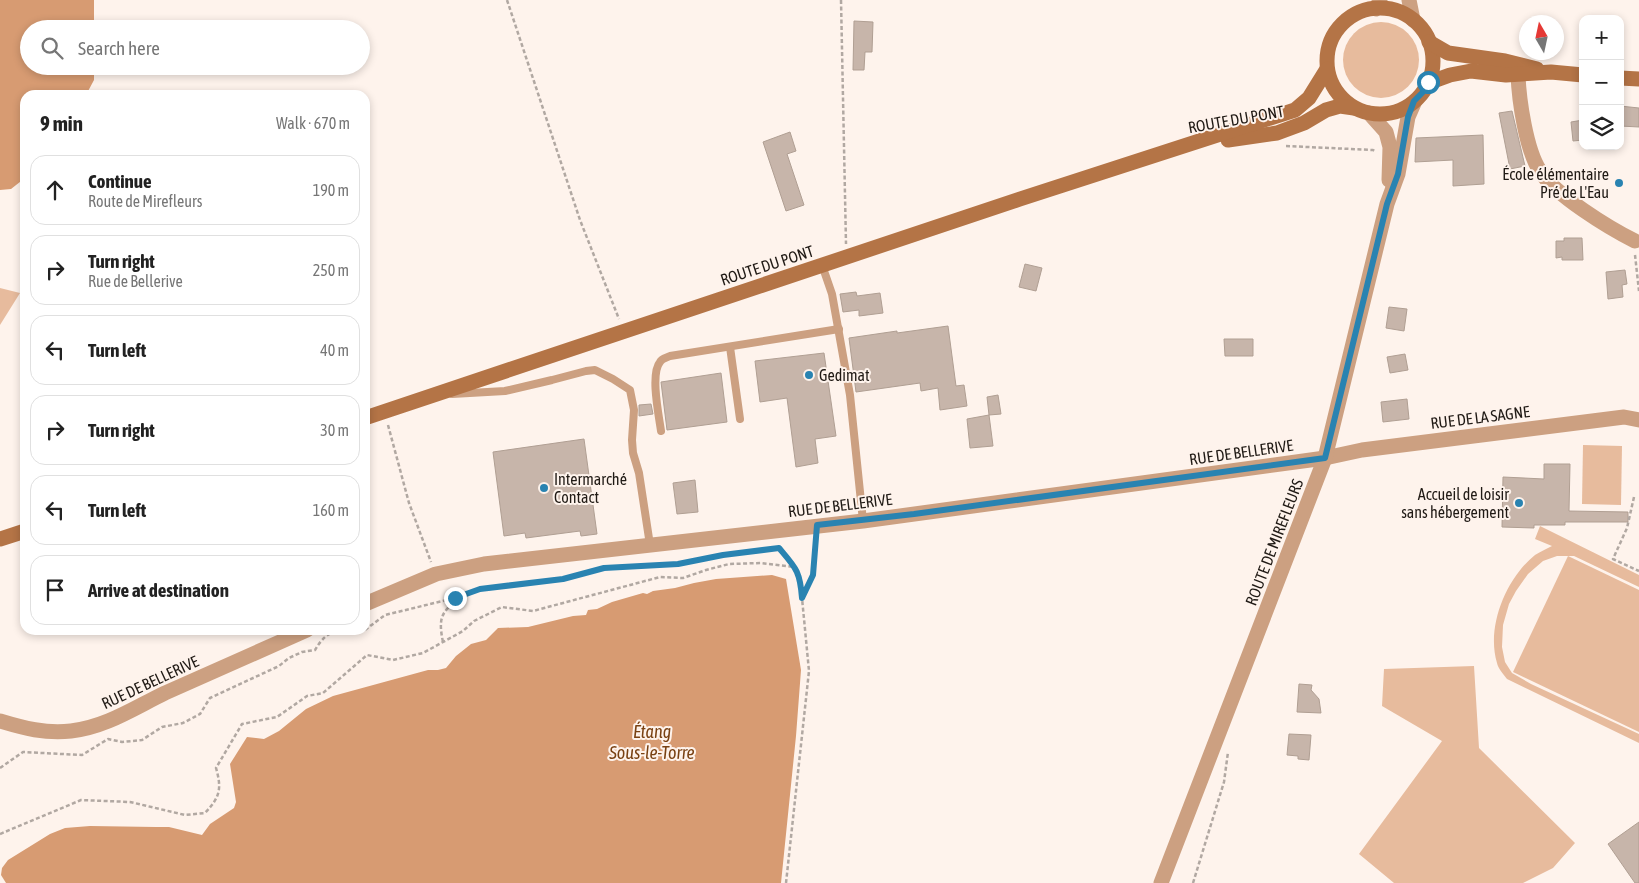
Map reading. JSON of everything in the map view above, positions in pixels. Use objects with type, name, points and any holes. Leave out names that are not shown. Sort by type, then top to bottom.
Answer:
[{"type":"main road","points":[[1378,4],[1413,20],[1423,30],[1430,42],[1433,56],[1432,70],[1422,93],[1401,110],[1385,114],[1369,113],[1354,108],[1341,98],[1332,85],[1327,69],[1328,52],[1333,36],[1344,22],[1378,4]]},
{"type":"main road","points":[[1430,42],[1448,53],[1505,61],[1551,72],[1579,75]]},
{"type":"main road","name":"ROUTE DU PONT","points":[[370,416],[822,265],[1295,110],[1309,98],[1327,69]]},
{"type":"main road","points":[[1428,82],[1450,74],[1471,71],[1518,75],[1551,72]]},
{"type":"main road","points":[[1624,78],[1639,79]]},
{"type":"main road","name":"ROUTE DU PONT","points":[[1180,148],[1277,133],[1304,123],[1326,110],[1340,106],[1354,108]]},
{"type":"main road","points":[[0,539],[20,533]]},
{"type":"street","points":[[1409,0],[1413,20]]},
{"type":"street","points":[[1518,75],[1519,103],[1531,152],[1539,170],[1547,181],[1569,199],[1613,230],[1635,241]]},
{"type":"street","name":"ROUTE DE MIREFLEURS","points":[[1161,883],[1325,458],[1387,204],[1398,174],[1408,117],[1414,101]]},
{"type":"street","name":"ROUTE DE MIREFLEURS","points":[[1369,113],[1386,132],[1390,147],[1387,204]]},
{"type":"street","name":"RUE DE LA SAGNE","points":[[1325,458],[1362,450],[1624,417],[1639,420]]},
{"type":"street","name":"RUE DE BELLERIVE","points":[[370,602],[436,574],[484,564],[864,521],[1325,458]]},
{"type":"street","name":"RUE DE BELLERIVE","points":[[0,721],[47,732],[88,728],[122,716],[163,694],[296,635]]},
{"type":"lane","points":[[822,265],[832,294],[839,330],[855,429],[864,521]]},
{"type":"lane","points":[[661,431],[656,386],[658,363],[662,359],[730,346],[839,330]]},
{"type":"lane","points":[[730,346],[740,419]]},
{"type":"lane","points":[[435,395],[505,391],[595,370],[630,390],[634,410],[633,453],[639,473],[650,545]]},
{"type":"path","points":[[507,0],[580,220],[601,269],[623,332]]},
{"type":"path","points":[[841,0],[846,258]]},
{"type":"path","points":[[1278,145],[1373,150],[1379,155]]},
{"type":"path","points":[[1635,241],[1634,256],[1639,291]]},
{"type":"path","points":[[384,412],[395,445],[409,503],[436,574]]},
{"type":"path","points":[[1634,498],[1627,528],[1613,559],[1639,571]]},
{"type":"path","points":[[802,598],[813,575],[817,525]]},
{"type":"path","points":[[370,626],[386,615],[455,598],[480,589],[563,579],[604,568],[678,564],[723,555],[779,548],[796,567],[800,579],[809,670],[786,883]]},
{"type":"path","points":[[0,834],[81,800],[130,802],[185,815],[205,813],[216,801],[220,783],[216,768],[242,724],[277,717],[307,696],[323,693],[367,655],[393,660],[423,653],[463,631],[474,621],[502,607],[533,611],[660,577],[684,578],[729,564],[761,563],[796,567]]},
{"type":"path","points":[[443,642],[439,625],[447,607],[466,594]]},
{"type":"path","points":[[0,768],[23,752],[82,756],[108,739],[122,742],[142,740],[162,727],[183,723],[200,714],[210,698],[279,666],[289,658],[302,652],[315,650],[326,635]]},
{"type":"path","points":[[1193,883],[1224,782],[1228,748]]},
{"type":"shaded area","points":[[1381,22],[1396,25],[1408,33],[1416,45],[1419,60],[1416,75],[1408,87],[1396,95],[1381,98],[1366,95],[1354,87],[1346,75],[1343,60],[1346,45],[1354,33],[1366,25]]},
{"type":"shaded area","points":[[0,288],[20,293],[0,325]]},
{"type":"shaded area","points":[[1583,445],[1622,446],[1621,505],[1582,504]]},
{"type":"shaded area","points":[[1540,526],[1639,575],[1639,587],[1574,556],[1557,556],[1543,561],[1528,574],[1509,604],[1503,625],[1502,647],[1505,662],[1512,673],[1531,684],[1639,734],[1639,743],[1507,679],[1498,667],[1494,649],[1494,634],[1501,604],[1507,590],[1515,577],[1535,555],[1552,546],[1535,539]]},
{"type":"shaded area","points":[[1568,556],[1639,590],[1639,732],[1513,672]]},
{"type":"shaded area","points":[[1474,666],[1479,748],[1575,843],[1553,868],[1523,883],[1394,883],[1359,854],[1442,741],[1382,706],[1384,669]]},
{"type":"water","points":[[0,0],[94,0],[94,20],[20,20],[20,75],[94,75],[94,80],[89,90],[20,90],[20,182],[11,189],[0,190]]},
{"type":"water","name":"Étang Sous-le-Torre","points":[[772,575],[786,579],[801,670],[781,883],[6,883],[1,875],[2,868],[8,860],[50,834],[65,828],[90,826],[169,827],[202,835],[210,824],[234,808],[236,802],[230,764],[247,737],[264,739],[279,731],[306,709],[333,696],[428,670],[446,668],[456,656],[471,644],[486,640],[498,628],[528,627],[573,616],[586,615],[588,610],[597,609],[612,602],[643,593],[647,594],[653,591],[694,583],[716,579]]},
{"type":"building","points":[[854,21],[873,22],[872,52],[865,52],[864,70],[853,70]]},
{"type":"building","points":[[1624,106],[1639,108],[1639,127],[1624,126]]},
{"type":"building","points":[[1512,111],[1525,166],[1510,169],[1499,113]]},
{"type":"building","points":[[1579,121],[1579,140],[1573,141],[1571,122]]},
{"type":"building","points":[[790,132],[796,151],[787,154],[804,205],[786,211],[763,142]]},
{"type":"building","points":[[1483,135],[1484,184],[1453,186],[1453,160],[1415,162],[1416,138]]},
{"type":"building","points":[[1564,238],[1582,238],[1583,260],[1562,260],[1562,257],[1556,258],[1556,241],[1564,241]]},
{"type":"building","points":[[1025,264],[1042,268],[1036,291],[1019,287]]},
{"type":"building","points":[[1625,270],[1627,284],[1622,285],[1623,297],[1608,299],[1606,272]]},
{"type":"building","points":[[856,292],[857,296],[880,293],[883,313],[859,316],[859,310],[843,312],[840,294]]},
{"type":"building","points":[[1389,307],[1407,309],[1404,331],[1386,328]]},
{"type":"building","points":[[948,326],[956,386],[964,385],[967,406],[940,410],[938,388],[921,391],[920,383],[856,392],[849,338]]},
{"type":"building","points":[[1224,339],[1253,339],[1253,356],[1225,356]]},
{"type":"building","points":[[824,353],[836,436],[815,439],[818,463],[796,467],[787,398],[760,402],[755,361]]},
{"type":"building","points":[[1405,354],[1408,370],[1390,373],[1387,357]]},
{"type":"building","points":[[721,373],[727,422],[667,430],[661,382]]},
{"type":"building","points":[[998,395],[1001,414],[989,415],[987,397]]},
{"type":"building","points":[[1407,399],[1409,419],[1383,422],[1381,402]]},
{"type":"building","points":[[651,404],[653,414],[639,416],[639,405]]},
{"type":"building","points":[[989,415],[993,446],[970,448],[967,419]]},
{"type":"building","name":"Intermarché Contact","points":[[584,439],[597,534],[581,536],[580,531],[526,538],[525,533],[504,536],[493,452]]},
{"type":"building","points":[[1544,464],[1570,464],[1569,511],[1628,512],[1628,522],[1565,522],[1565,525],[1534,525],[1534,528],[1502,527],[1503,477],[1544,479]]},
{"type":"building","points":[[695,480],[698,512],[677,514],[673,483]]},
{"type":"building","points":[[1299,684],[1312,685],[1311,690],[1319,699],[1321,713],[1297,712]]},
{"type":"building","points":[[1289,734],[1311,735],[1309,760],[1287,755]]},
{"type":"building","points":[[1639,822],[1639,883],[1635,883],[1608,844]]},
{"type":"place","name":"École élémentaire Pré de L'Eau","points":[[1619,183]]},
{"type":"place","name":"Gedimat","points":[[809,375]]},
{"type":"place","name":"Intermarché Contact","points":[[544,488]]},
{"type":"place","name":"Accueil de loisir sans hébergement","points":[[1519,503]]},
{"type":"route","points":[[455,598],[480,589],[563,579],[604,568],[678,564],[723,555],[779,548],[796,567],[800,579],[802,598],[813,575],[817,525],[864,521],[1325,458],[1387,204],[1398,174],[1408,117],[1414,101],[1422,93],[1428,82]]}]
